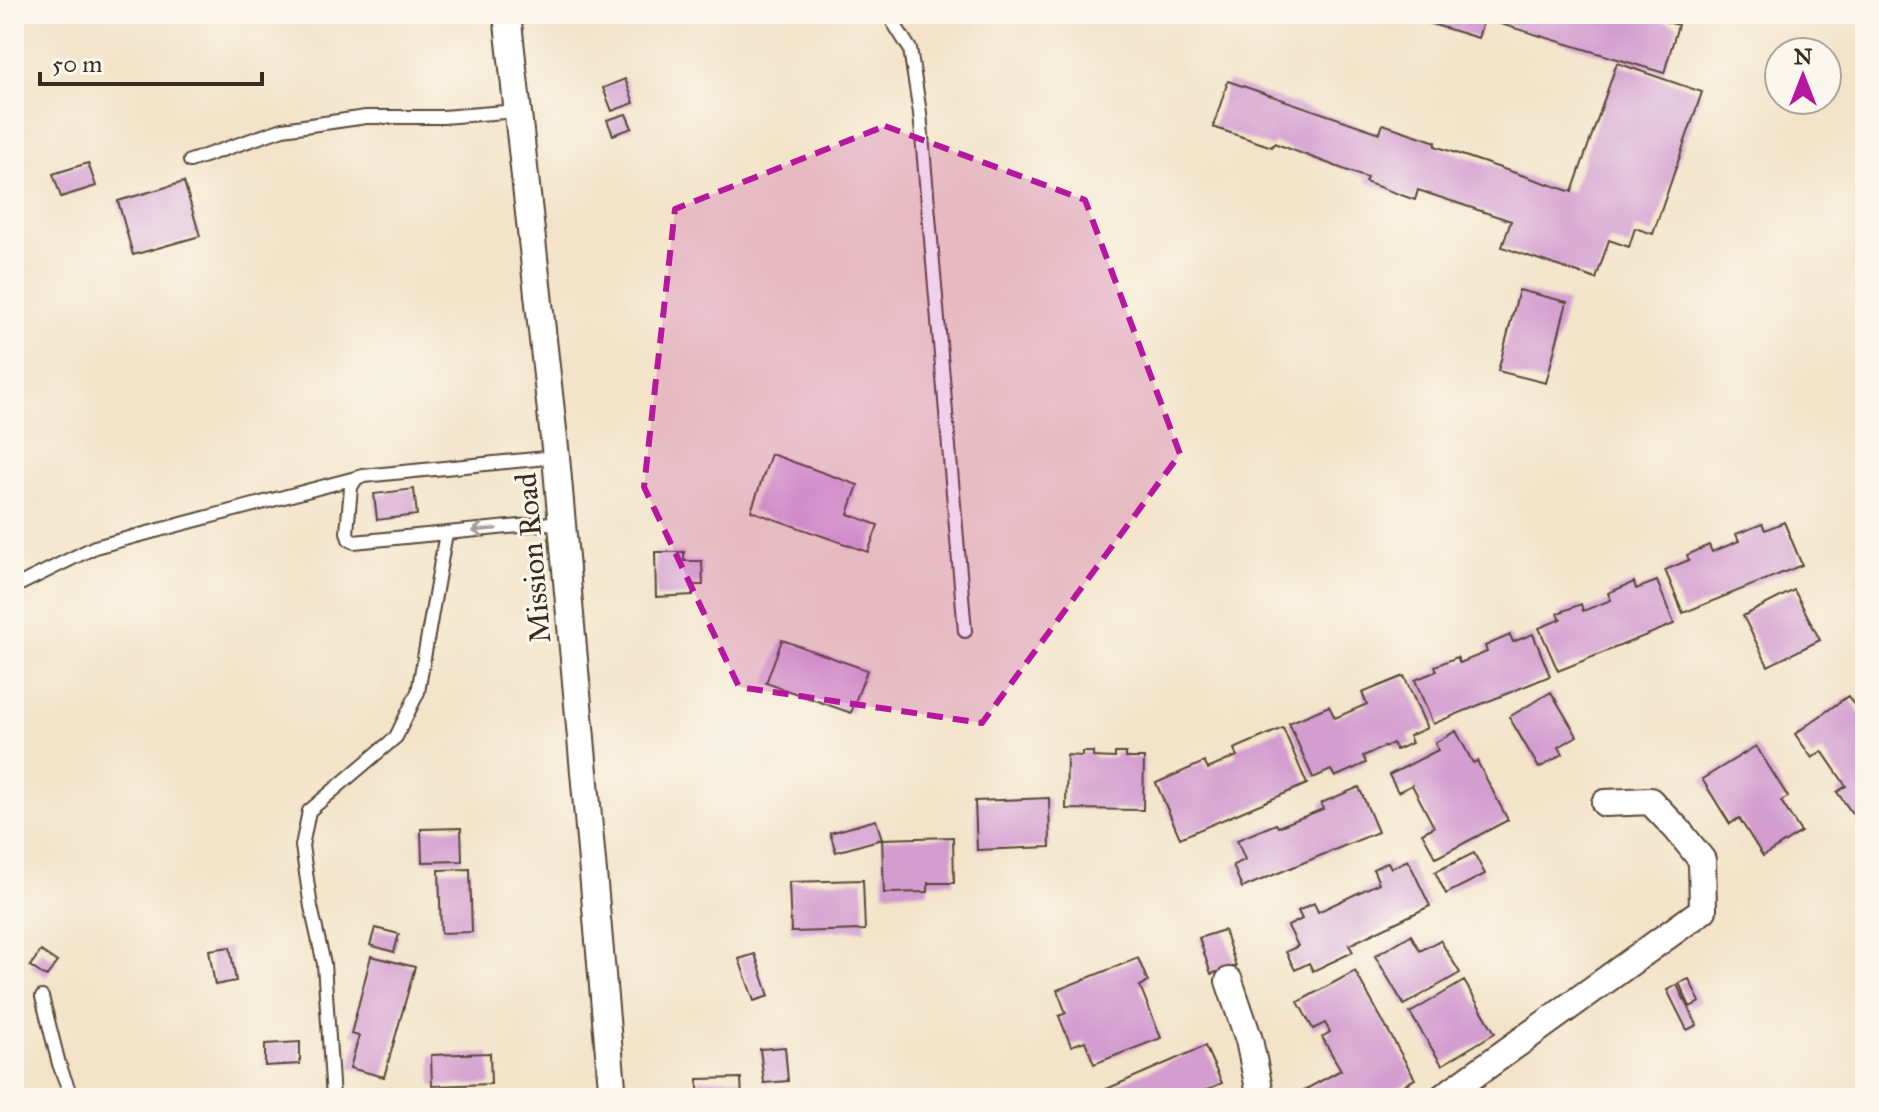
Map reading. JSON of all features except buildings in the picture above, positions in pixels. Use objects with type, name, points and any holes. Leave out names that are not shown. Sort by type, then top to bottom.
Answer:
[{"type":"street","name":"Mission Road","points":[[507,14],[556,457],[613,1098]]},
{"type":"street","points":[[1442,1098],[1703,910],[1702,860],[1677,829],[1650,801],[1605,803]]},
{"type":"street","points":[[1229,981],[1249,1040],[1261,1098]]},
{"type":"lane","points":[[888,14],[910,49],[920,113],[965,631]]},
{"type":"lane","points":[[190,161],[283,129],[366,117],[443,117],[517,111]]},
{"type":"lane","points":[[14,587],[95,547],[363,476],[556,457]]},
{"type":"lane","points":[[356,479],[351,487],[347,532],[354,542],[561,522]]},
{"type":"lane","points":[[333,1098],[324,964],[302,846],[309,811],[396,737],[418,692],[446,533]]},
{"type":"lane","points":[[42,997],[59,1064],[72,1098]]},
{"type":"highlighted area","points":[[885,126],[1085,200],[1180,454],[982,723],[739,687],[644,487],[675,209]]}]
